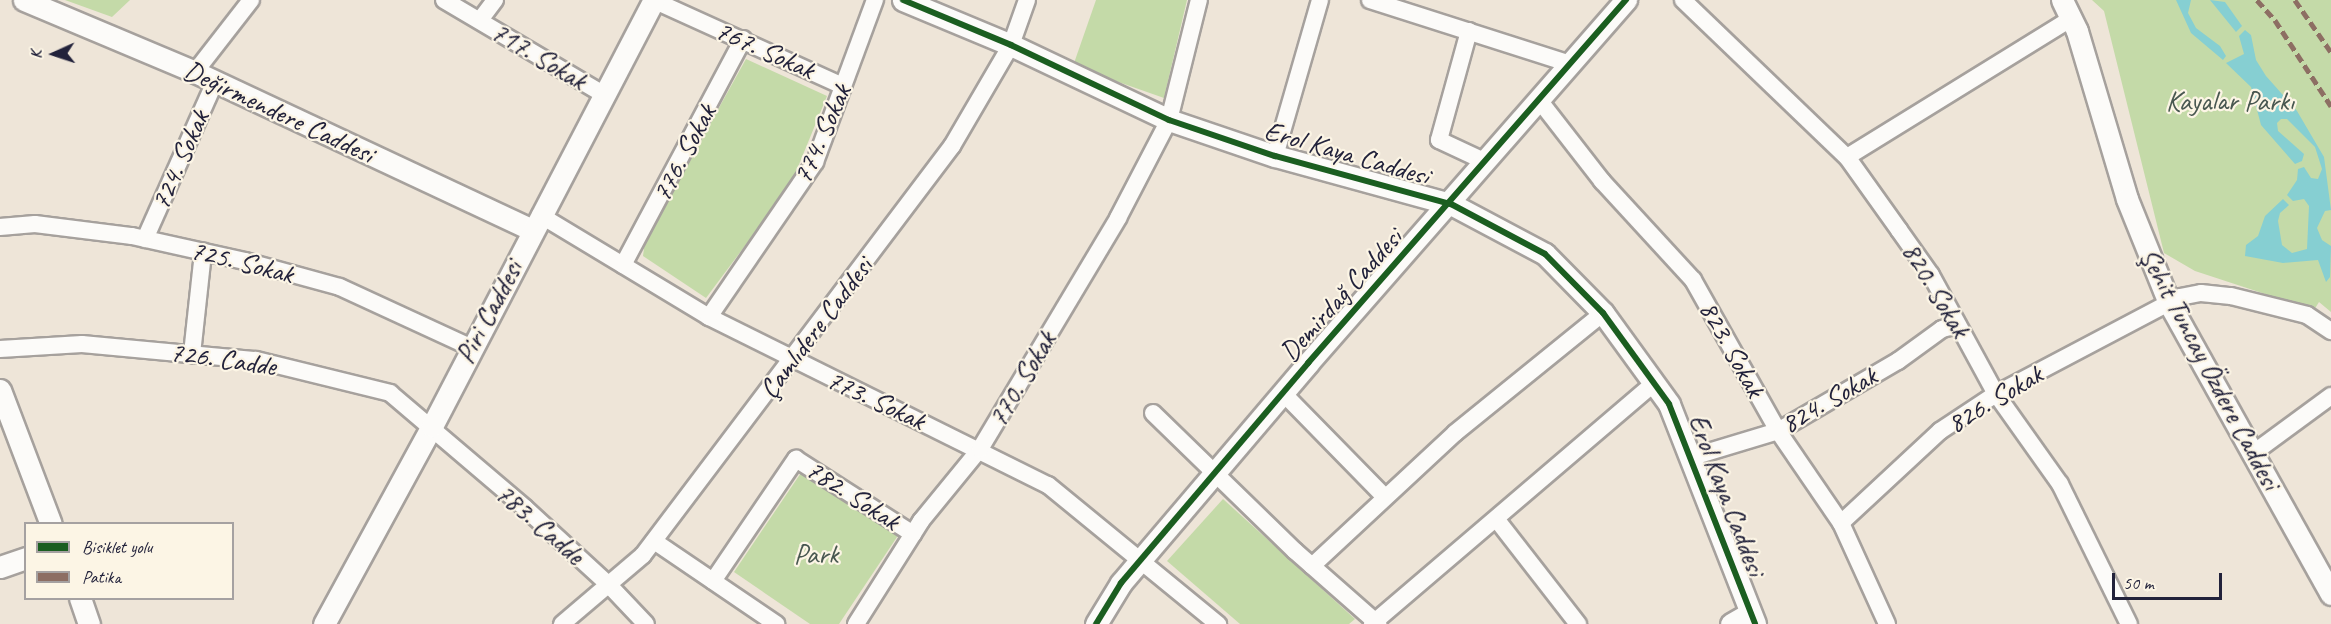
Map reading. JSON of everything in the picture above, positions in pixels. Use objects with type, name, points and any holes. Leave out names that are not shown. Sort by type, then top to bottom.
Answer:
[{"type":"street","name":"Değirmendere Caddesi","points":[[24,0],[195,72],[536,222]]},
{"type":"street","points":[[195,72],[251,0]]},
{"type":"street","name":"717. Sokak","points":[[444,0],[603,94]]},
{"type":"street","points":[[480,20],[495,0]]},
{"type":"street","name":"767. Sokak","points":[[654,0],[843,86]]},
{"type":"street","name":"Piri Caddesi","points":[[324,624],[432,426],[470,347],[654,0]]},
{"type":"street","name":"774. Sokak","points":[[709,317],[815,162],[875,0]]},
{"type":"street","name":"Erol Kaya Caddesi","points":[[903,0],[1011,45],[1169,120],[1275,156],[1451,204],[1545,254],[1603,313],[1669,404],[1692,457],[1753,618]]},
{"type":"street","name":"Çamlıdere Caddesi","points":[[562,624],[643,555],[792,361],[952,146],[1011,45],[1027,0]]},
{"type":"street","name":"770. Sokak","points":[[856,624],[913,534],[958,471],[980,449],[1118,218],[1169,120],[1199,0]]},
{"type":"street","points":[[1275,156],[1320,0]]},
{"type":"street","points":[[1370,0],[1570,64]]},
{"type":"street","name":"Demirdağ Caddesi","points":[[1096,624],[1139,562],[1283,393],[1451,204],[1626,0]]},
{"type":"street","name":"820. Sokak","points":[[1683,0],[1847,158],[1931,275],[1996,394],[2060,484],[2129,624]]},
{"type":"street","points":[[1847,158],[2067,9]]},
{"type":"street","name":"Şehit Tuncay Özdere Caddesi","points":[[2067,9],[2127,199],[2169,303],[2331,594]]},
{"type":"street","points":[[1468,32],[1439,140],[1486,162]]},
{"type":"street","name":"776. Sokak","points":[[623,265],[743,39]]},
{"type":"street","name":"724. Sokak","points":[[145,239],[215,82]]},
{"type":"street","name":"823. Sokak","points":[[1539,100],[1602,181],[1693,280],[1778,430],[1841,523],[1887,624]]},
{"type":"street","name":"773. Sokak","points":[[536,222],[623,265],[709,317],[792,361],[980,449],[1048,485],[1139,562],[1218,624]]},
{"type":"street","name":"725. Sokak","points":[[0,226],[35,224],[145,239],[340,287],[470,347]]},
{"type":"street","points":[[192,354],[203,252]]},
{"type":"street","name":"826. Sokak","points":[[1841,523],[1940,431],[1996,394],[2190,294],[2231,296],[2307,315],[2331,331]]},
{"type":"street","points":[[1312,566],[1384,496],[1455,432],[1603,313]]},
{"type":"street","name":"824. Sokak","points":[[1692,457],[1778,430],[1898,361],[1942,329],[1958,325]]},
{"type":"street","name":"726. Cadde","points":[[0,349],[82,344],[256,360],[390,393],[432,426]]},
{"type":"street","points":[[1153,413],[1214,474],[1375,623],[1654,383]]},
{"type":"street","points":[[0,390],[50,522]]},
{"type":"street","points":[[1283,393],[1384,496]]},
{"type":"street","points":[[2252,454],[2331,396]]},
{"type":"street","name":"783. Cadde","points":[[432,426],[608,584],[646,624]]},
{"type":"street","name":"782. Sokak","points":[[713,581],[796,459],[913,534]]},
{"type":"street","points":[[1497,520],[1578,624]]},
{"type":"street","points":[[654,541],[776,624]]},
{"type":"street","points":[[0,567],[24,559]]},
{"type":"street","points":[[81,600],[89,624]]},
{"type":"street","points":[[1731,624],[1753,618]]},
{"type":"green space","points":[[65,0],[130,0],[112,17]]},
{"type":"green space","points":[[1096,0],[1187,0],[1164,98],[1073,66]]},
{"type":"green space","name":"Kayalar Parkı","points":[[2092,0],[2331,0],[2331,312],[2319,302],[2314,310],[2195,271],[2164,253],[2104,11]]},
{"type":"green space","points":[[746,59],[827,96],[791,184],[706,298],[643,256],[645,241]]},
{"type":"green space","name":"Park","points":[[809,461],[905,525],[839,624],[810,624],[734,572]]},
{"type":"green space","points":[[1223,499],[1355,619],[1349,624],[1240,624],[1167,561]]},
{"type":"water","points":[[2176,0],[2191,0],[2188,13],[2196,28],[2220,46],[2226,56],[2223,60],[2191,33]]},
{"type":"water","points":[[2210,0],[2225,2],[2242,26],[2236,32]]},
{"type":"water","points":[[2245,30],[2251,35],[2256,60],[2266,76],[2297,111],[2324,157],[2331,210],[2325,211],[2317,228],[2322,240],[2331,246],[2330,277],[2326,282],[2318,260],[2283,263],[2245,256],[2246,245],[2258,236],[2265,216],[2283,199],[2289,205],[2280,213],[2278,221],[2282,245],[2292,253],[2307,249],[2309,206],[2304,199],[2293,201],[2287,195],[2297,180],[2298,169],[2304,167],[2311,178],[2318,179],[2322,169],[2315,147],[2287,119],[2281,119],[2277,123],[2278,131],[2304,154],[2302,161],[2295,164],[2261,125],[2251,87],[2226,63],[2244,54],[2239,36]]},
{"type":"marked path","points":[[2257,0],[2275,20],[2331,106]]},
{"type":"marked path","points":[[2295,0],[2331,52]]},
{"type":"cycle path","points":[[903,0],[1011,45],[1169,120],[1275,156],[1451,204],[1545,254],[1603,313],[1669,404],[1755,624]]},
{"type":"cycle path","points":[[1096,624],[1121,583],[1308,363],[1626,0]]}]
